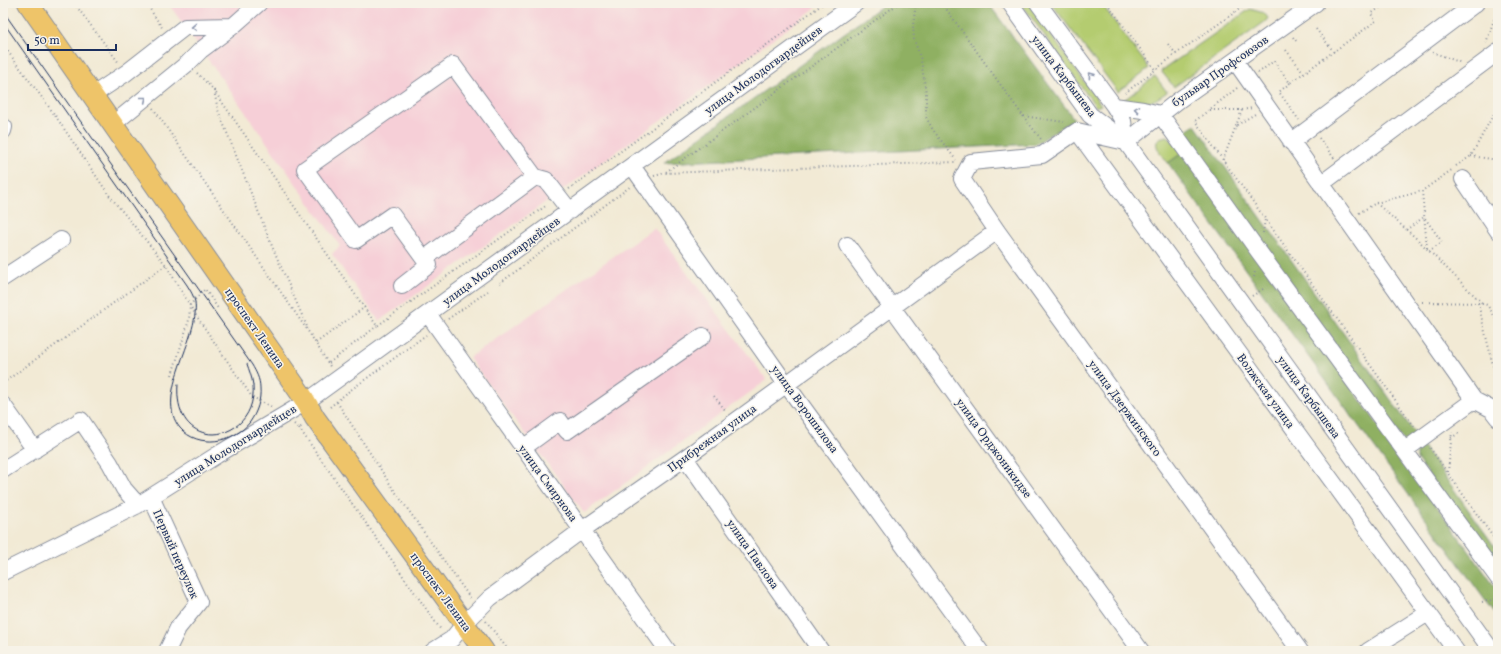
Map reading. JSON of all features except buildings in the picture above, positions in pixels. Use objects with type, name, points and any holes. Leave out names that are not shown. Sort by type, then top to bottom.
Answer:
[{"type":"main road","name":"проспект Ленина","points":[[28,3],[320,424],[484,651]]},
{"type":"street","points":[[113,124],[259,3]]},
{"type":"street","name":"улица Молодогвардейцев","points":[[3,572],[144,501],[306,402],[432,320],[570,211],[636,172],[856,3]]},
{"type":"street","name":"улица Карбышева","points":[[1010,3],[1090,115],[1126,142],[1492,651]]},
{"type":"street","name":"улица Карбышева","points":[[1038,3],[1117,101],[1126,142]]},
{"type":"street","name":"бульвар Профсоюзов","points":[[1126,142],[1160,114],[1316,3]]},
{"type":"street","points":[[1291,142],[1305,124],[1417,47],[1476,3]]},
{"type":"street","points":[[93,95],[126,73],[185,27],[233,26]]},
{"type":"street","points":[[1321,184],[1471,72],[1492,49]]},
{"type":"street","points":[[1235,61],[1474,400],[1491,409],[1498,418]]},
{"type":"street","points":[[402,286],[429,265],[392,215],[356,240],[306,169],[453,65],[535,177],[546,180],[570,211]]},
{"type":"street","name":"улица Карбышева","points":[[1117,101],[1160,114]]},
{"type":"street","points":[[1160,114],[1259,252],[1498,578]]},
{"type":"street","points":[[3,126],[3,131]]},
{"type":"street","points":[[1049,150],[1071,127],[1126,142]]},
{"type":"street","name":"Волжская улица","points":[[1071,127],[1456,651]]},
{"type":"street","name":"улица Дзержинского","points":[[1049,150],[1042,155],[971,162],[962,179],[997,231],[1300,651]]},
{"type":"street","name":"улица Ворошилова","points":[[636,172],[786,384],[980,651]]},
{"type":"street","points":[[424,258],[535,177]]},
{"type":"street","points":[[1462,179],[1498,231]]},
{"type":"street","name":"Прибрежная улица","points":[[433,651],[449,641],[490,598],[997,231]]},
{"type":"street","points":[[3,278],[61,240]]},
{"type":"street","name":"улица Орджоникидзе","points":[[847,245],[1141,651]]},
{"type":"street","name":"улица Смирнова","points":[[432,320],[668,651]]},
{"type":"street","points":[[523,448],[560,421],[568,431],[703,336]]},
{"type":"street","points":[[1405,450],[1474,400]]},
{"type":"street","points":[[4,406],[35,450]]},
{"type":"street","points":[[3,470],[81,420],[110,463],[124,489],[144,501]]},
{"type":"street","name":"улица Павлова","points":[[684,458],[821,651]]},
{"type":"street","name":"Первый переулок","points":[[144,501],[199,602],[178,628],[167,651]]},
{"type":"street","points":[[1368,651],[1428,613]]},
{"type":"path","points":[[74,3],[126,73]]},
{"type":"path","points":[[146,3],[169,38]]},
{"type":"path","points":[[329,363],[377,326],[558,197],[824,3]]},
{"type":"path","points":[[665,173],[899,3]]},
{"type":"path","points":[[500,283],[636,172],[665,173],[958,162],[933,130],[926,117],[926,93],[921,60],[914,39],[913,25],[916,3]]},
{"type":"path","points":[[942,3],[1049,150]]},
{"type":"path","points":[[1107,3],[1156,71]]},
{"type":"path","points":[[1117,101],[1176,54],[1248,3]]},
{"type":"path","points":[[1342,168],[1279,92],[1376,21],[1371,14],[1386,3]]},
{"type":"path","points":[[1492,49],[1498,8]]},
{"type":"path","points":[[1316,28],[1334,52]]},
{"type":"path","points":[[1168,44],[1176,54]]},
{"type":"path","points":[[3,45],[52,111],[109,195],[166,265],[195,314],[252,397],[277,409]]},
{"type":"path","points":[[1417,47],[1463,64],[1471,72]]},
{"type":"path","points":[[1286,50],[1304,73]]},
{"type":"path","points":[[1290,83],[1274,61],[1195,120],[1498,544]]},
{"type":"path","points":[[188,63],[213,89],[377,326]]},
{"type":"path","points":[[213,89],[218,110],[272,246],[310,334]]},
{"type":"path","points":[[146,98],[310,334],[334,372]]},
{"type":"path","points":[[1347,221],[1376,203],[1422,191],[1471,156],[1498,106]]},
{"type":"path","points":[[1209,110],[1268,109]]},
{"type":"path","points":[[1236,126],[1254,114],[1261,116],[1268,109]]},
{"type":"path","points":[[1223,160],[1242,110]]},
{"type":"path","points":[[1023,116],[1071,127]]},
{"type":"path","points":[[1471,156],[1498,160]]},
{"type":"path","points":[[1422,191],[1428,250]]},
{"type":"path","points":[[1376,203],[1428,250],[1482,303],[1487,305],[1498,321]]},
{"type":"path","points":[[1406,230],[1424,217]]},
{"type":"path","points":[[1424,217],[1442,242],[1428,250]]},
{"type":"path","points":[[3,384],[166,265]]},
{"type":"path","points":[[172,376],[189,320],[190,305],[205,289],[220,310]]},
{"type":"path","points":[[330,407],[432,320],[488,291]]},
{"type":"path","points":[[1404,301],[1482,303]]},
{"type":"path","points":[[1478,303],[1498,386]]},
{"type":"path","points":[[316,343],[365,307]]},
{"type":"path","points":[[344,387],[348,392]]},
{"type":"path","points":[[714,396],[734,422]]},
{"type":"path","points":[[337,402],[392,487],[509,651]]},
{"type":"path","points":[[1448,473],[1453,416]]},
{"type":"path","points":[[299,428],[307,423]]},
{"type":"path","points":[[294,424],[299,428],[449,641]]},
{"type":"path","points":[[1451,438],[1459,433]]},
{"type":"path","points":[[1482,602],[1498,599]]},
{"type":"shaded area","points":[[168,3],[822,3],[379,321],[332,254],[340,246]]},
{"type":"shaded area","points":[[654,228],[767,380],[584,513],[469,358]]},
{"type":"green space","points":[[886,3],[988,3],[1074,119],[1036,144],[664,163]]},
{"type":"green space","points":[[1021,3],[1028,3],[1101,105],[1096,107]]},
{"type":"green space","points":[[1051,3],[1101,3],[1149,68],[1118,92]]},
{"type":"green space","points":[[1250,9],[1264,13],[1268,18],[1266,21],[1174,87],[1161,71]]},
{"type":"green space","points":[[1155,76],[1167,92],[1147,103],[1136,103],[1124,100]]},
{"type":"green space","points":[[1195,125],[1416,435],[1405,443],[1183,133]]},
{"type":"green space","points":[[1168,136],[1182,153],[1168,163],[1159,151],[1156,143],[1161,137]]},
{"type":"green space","points":[[1182,153],[1498,591],[1498,618],[1168,163]]},
{"type":"green space","points":[[1420,442],[1498,551],[1498,572],[1417,459],[1417,449]]},
{"type":"tram line","points":[[3,11],[258,376],[260,397],[255,414],[250,422],[235,435],[226,439],[206,441],[196,439],[188,435],[180,428],[173,415],[172,400],[174,384],[195,317],[195,302],[193,295],[3,22]]},
{"type":"tram line","points":[[178,384],[180,407],[188,423],[200,432],[215,434],[230,430],[243,420],[251,405],[253,385],[247,364]]}]
